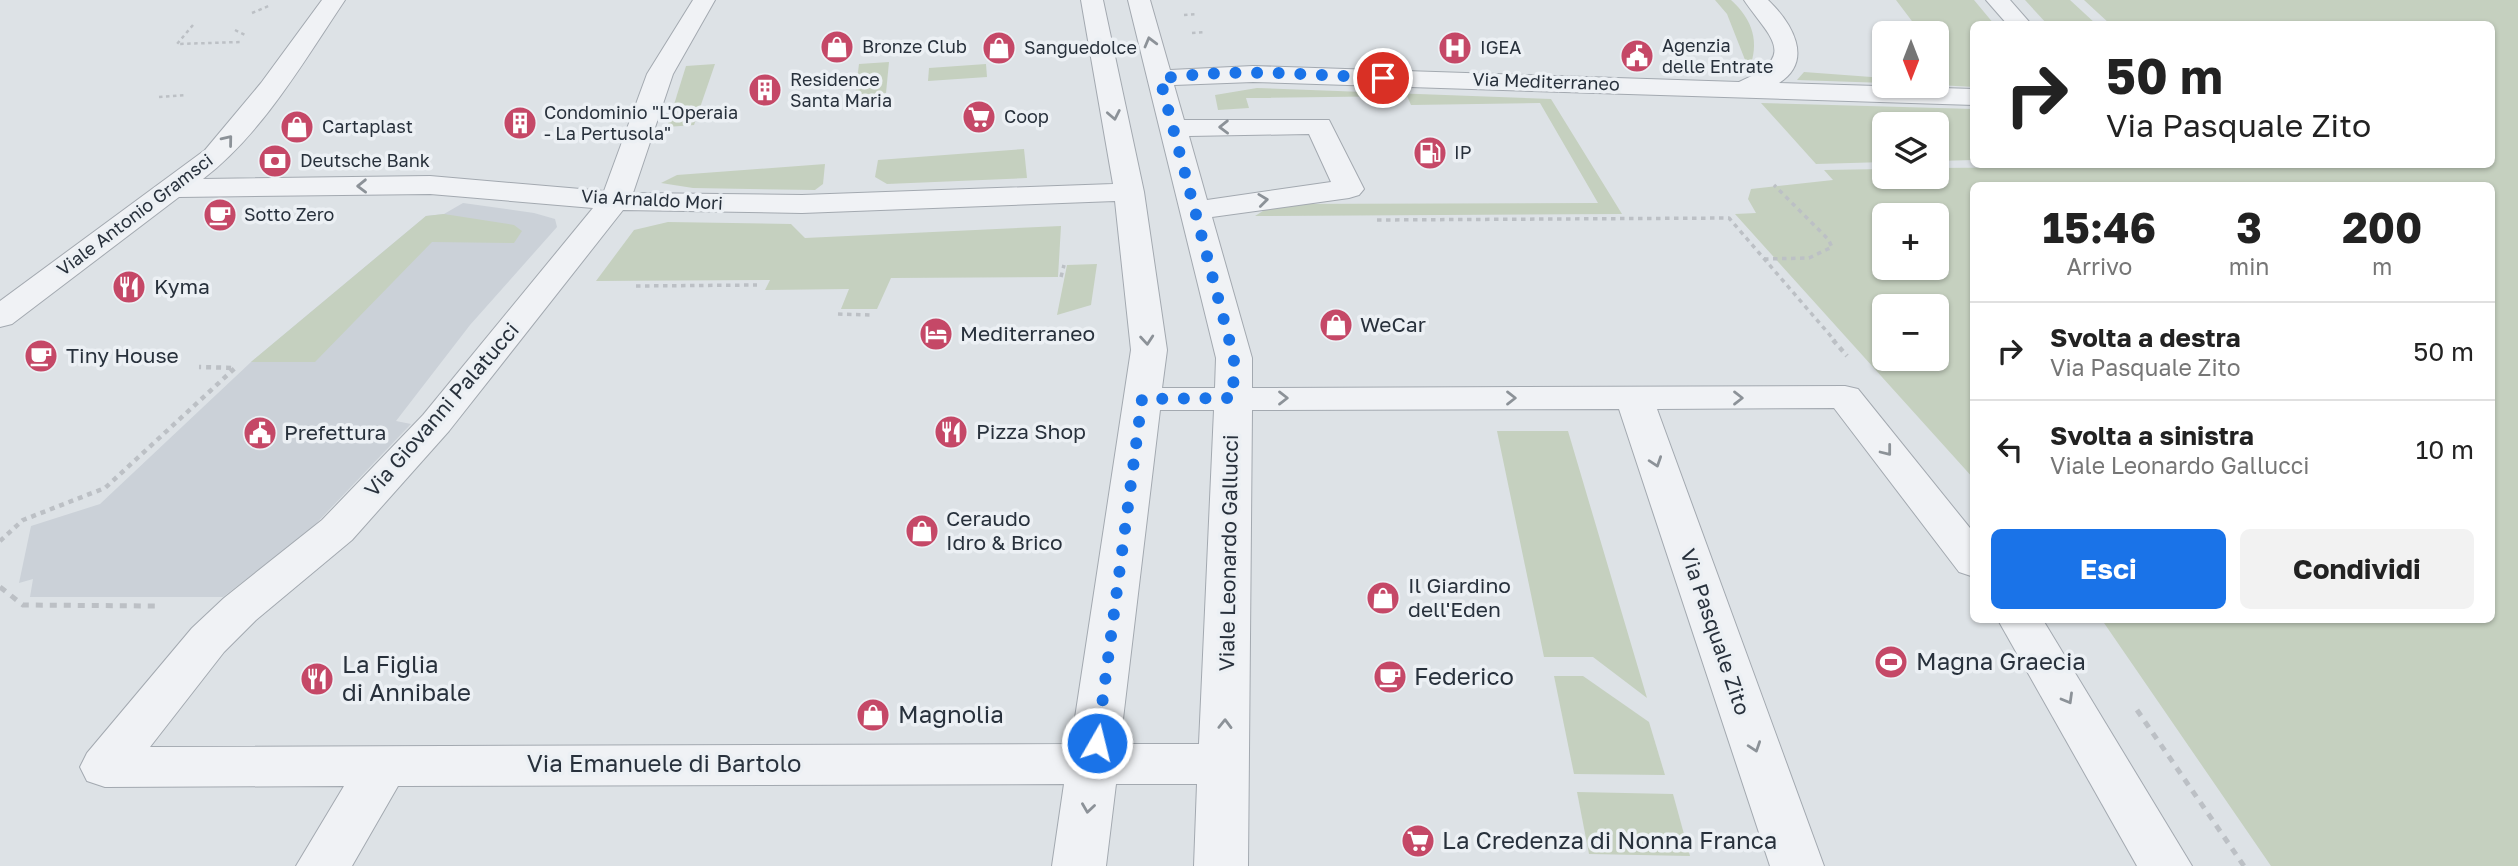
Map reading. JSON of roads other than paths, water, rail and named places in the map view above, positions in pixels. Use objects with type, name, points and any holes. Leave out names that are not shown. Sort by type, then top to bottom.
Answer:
[{"type":"street","name":"Viale Antonio Gramsci","points":[[0,317],[176,188],[215,156],[270,89],[334,0]]},
{"type":"street","name":"Via Giovanni Palatucci","points":[[105,768],[208,640],[240,609],[337,530],[436,423],[615,201],[660,74],[704,0]]},
{"type":"street","points":[[1079,866],[1149,350],[1129,192],[1092,0]]},
{"type":"street","name":"Viale Leonardo Gallucci","points":[[1139,0],[1234,358],[1222,866]]},
{"type":"street","points":[[1744,89],[1778,72],[1785,58],[1784,35],[1769,13],[1755,0]]},
{"type":"street","points":[[1997,0],[2016,21]]},
{"type":"street","name":"Via Mediterraneo","points":[[1160,79],[1186,75],[1253,74],[1970,97]]},
{"type":"street","points":[[1173,128],[1319,126],[1349,189],[1231,204],[1195,212]]},
{"type":"street","name":"Via Arnaldo Mori","points":[[176,188],[430,185],[615,201],[802,204],[1129,192]]},
{"type":"street","points":[[1142,399],[1634,398],[1850,381],[1970,556]]},
{"type":"street","name":"Via Pasquale Zito","points":[[1634,398],[1797,866]]},
{"type":"street","points":[[2022,623],[2165,866]]},
{"type":"street","name":"Via Emanuele di Bartolo","points":[[105,768],[1094,762],[1224,765]]},
{"type":"street","points":[[323,866],[384,765]]},
{"type":"place","name":"Bronze Club","points":[[837,47]]},
{"type":"place","name":"Sanguedolce","points":[[999,48]]},
{"type":"place","name":"IGEA","points":[[1455,48]]},
{"type":"place","name":"Agenzia delle Entrate","points":[[1637,56]]},
{"type":"place","name":"Residence Santa Maria","points":[[765,90]]},
{"type":"place","name":"Coop","points":[[979,117]]},
{"type":"place","name":"Condominio \"L'Operaia - La Pertusola\"","points":[[520,123]]},
{"type":"place","name":"Cartaplast","points":[[297,127]]},
{"type":"place","name":"IP","points":[[1430,153]]},
{"type":"place","name":"Deutsche Bank","points":[[275,161]]},
{"type":"place","name":"Sotto Zero","points":[[220,215]]},
{"type":"place","name":"Kyma","points":[[129,287]]},
{"type":"place","name":"WeCar","points":[[1336,325]]},
{"type":"place","name":"Mediterraneo","points":[[936,334]]},
{"type":"place","name":"Tiny House","points":[[41,356]]},
{"type":"place","name":"Pizza Shop","points":[[951,432]]},
{"type":"place","name":"Prefettura","points":[[260,433]]},
{"type":"place","name":"Ceraudo Idro & Brico","points":[[922,531]]},
{"type":"place","name":"Il Giardino dell'Eden","points":[[1383,598]]},
{"type":"place","name":"Magna Graecia","points":[[1891,662]]},
{"type":"place","name":"Federico","points":[[1390,677]]},
{"type":"place","name":"La Figlia di Annibale","points":[[317,679]]},
{"type":"place","name":"Magnolia","points":[[873,715]]},
{"type":"place","name":"La Credenza di Nonna Franca","points":[[1418,841]]}]
